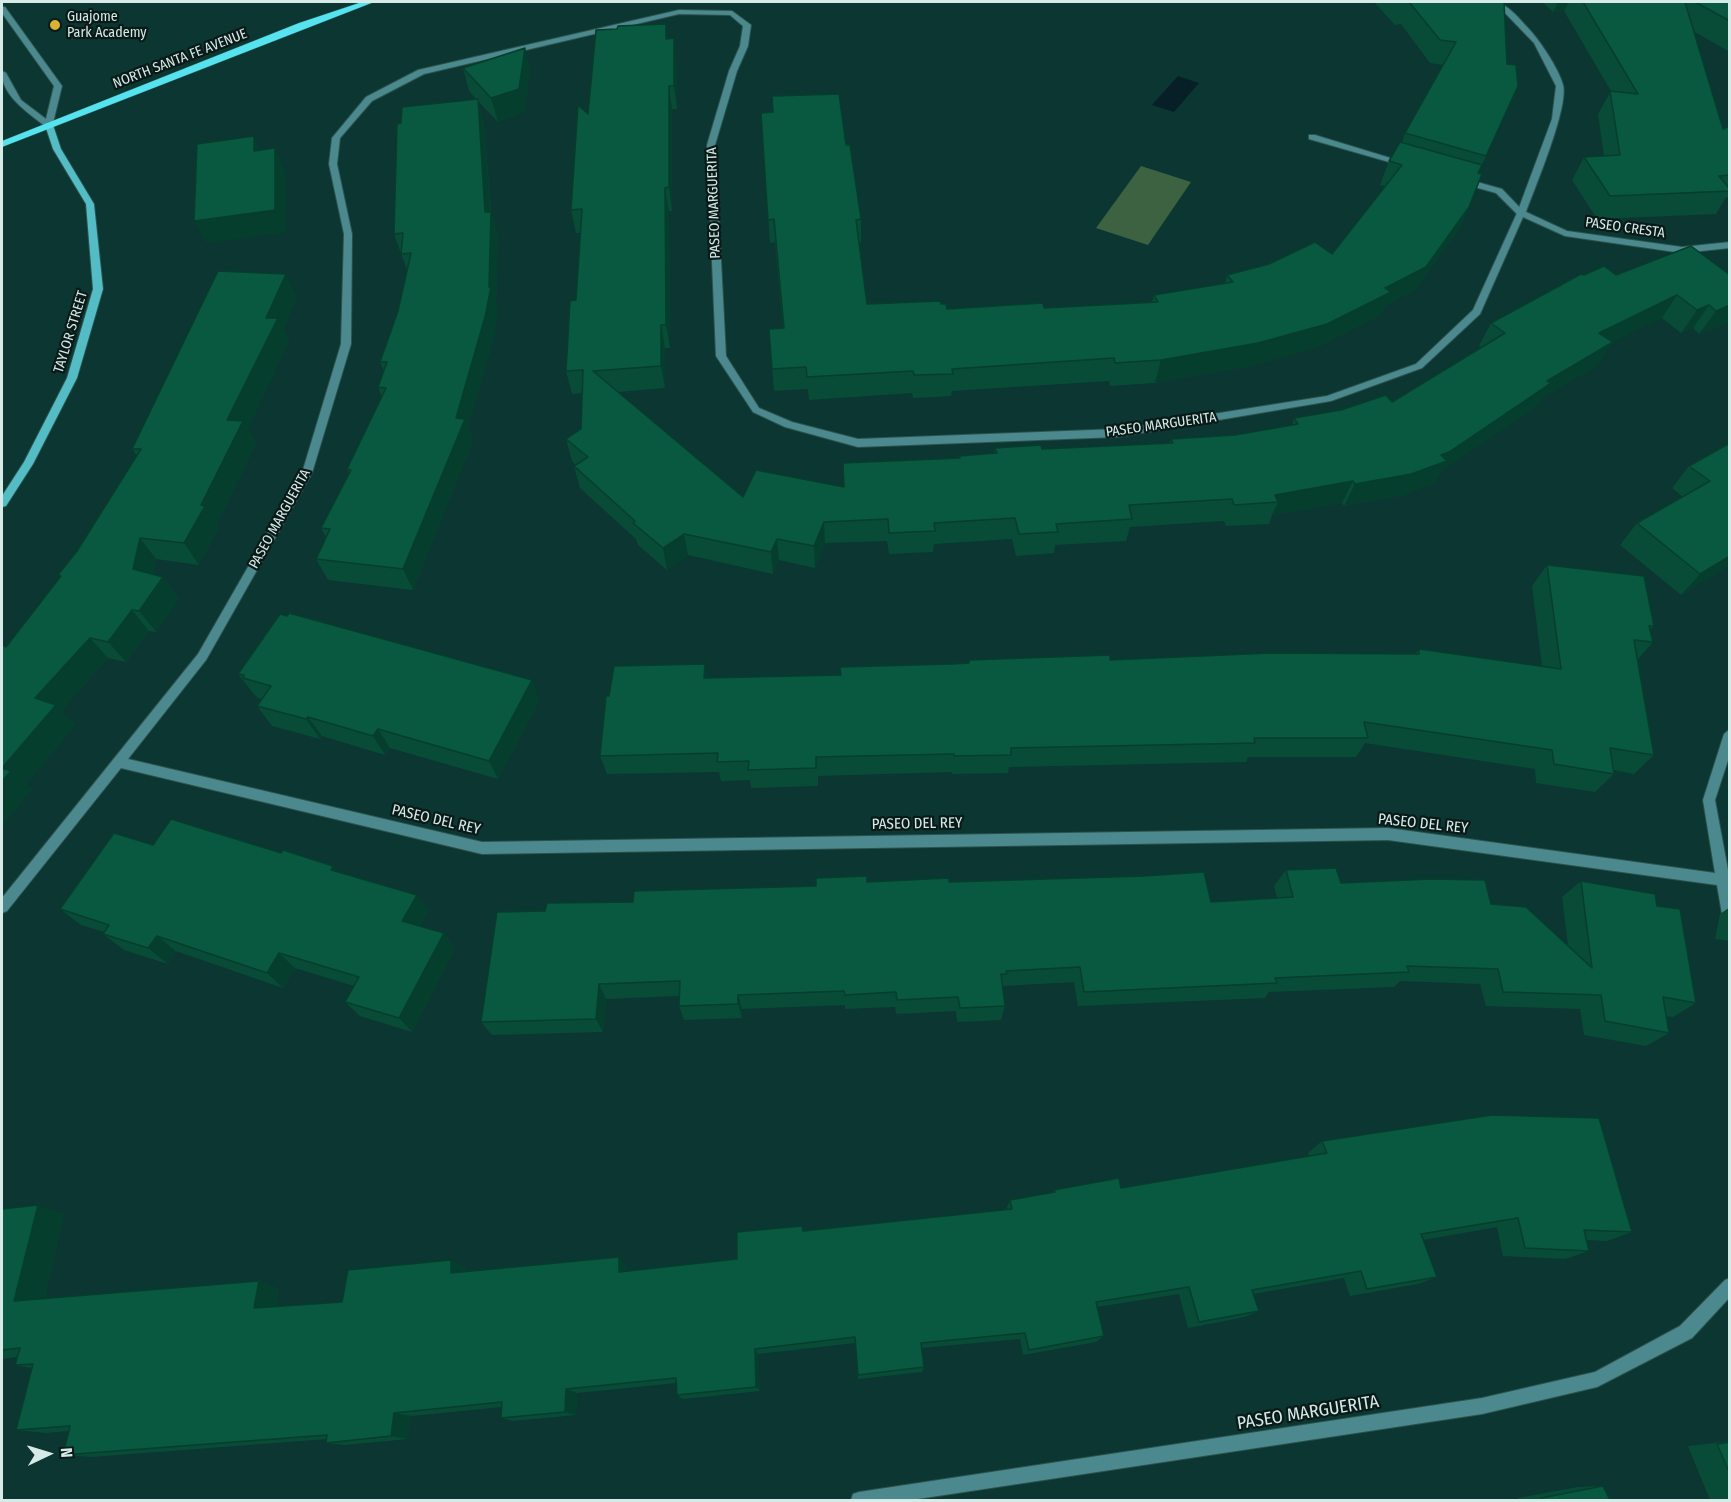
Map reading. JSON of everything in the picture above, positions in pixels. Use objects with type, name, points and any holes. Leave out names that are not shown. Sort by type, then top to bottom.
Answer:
[{"type":"main road","name":"NORTH SANTA FE AVENUE","points":[[2,144],[369,2]]},
{"type":"main road","name":"TAYLOR STREET","points":[[2,503],[28,464],[72,378],[98,289],[90,204],[57,149],[49,125]]},
{"type":"street","name":"PASEO MARGUERITA","points":[[2,907],[202,657],[307,473],[346,344],[348,234],[333,164],[336,138],[369,99],[421,72],[679,12],[708,11],[732,14],[747,25],[744,46],[733,71],[711,145],[721,356],[756,410],[789,425],[858,443],[1118,433],[1328,399],[1419,366],[1477,312],[1521,213],[1556,119],[1560,86],[1537,42],[1510,13],[1494,2]]},
{"type":"street","points":[[2,9],[58,86],[49,125],[18,101],[2,73]]},
{"type":"street","points":[[1312,137],[1411,166]]},
{"type":"street","points":[[1455,178],[1499,191],[1521,213]]},
{"type":"street","name":"PASEO CRESTA","points":[[1521,213],[1565,233],[1577,235],[1682,250],[1730,245]]},
{"type":"street","points":[[1730,734],[1709,800],[1730,920]]},
{"type":"street","name":"PASEO DEL REY","points":[[119,762],[482,848],[1388,834],[1722,880]]},
{"type":"street","name":"PASEO MARGUERITA","points":[[860,1500],[1482,1406],[1597,1379],[1686,1332],[1730,1285]]},
{"type":"green space","points":[[1141,166],[1191,182],[1148,245],[1096,228]]},
{"type":"water","points":[[1178,76],[1199,83],[1174,112],[1152,105]]},
{"type":"building","points":[[1409,2],[1504,2],[1507,64],[1516,65],[1518,86],[1486,156],[1405,133],[1456,42],[1440,40]]},
{"type":"building","points":[[1583,2],[1685,2],[1723,129],[1730,126],[1730,175],[1719,176],[1730,191],[1610,196],[1584,157],[1620,155],[1610,91],[1638,94]]},
{"type":"building","points":[[1695,2],[1730,2],[1730,21]]},
{"type":"building","points":[[666,24],[666,39],[674,38],[674,86],[669,86],[669,187],[665,188],[666,325],[661,325],[661,366],[593,371],[743,497],[756,470],[844,487],[843,463],[960,458],[959,456],[997,453],[995,448],[1041,445],[1042,449],[1173,443],[1171,439],[1235,435],[1298,424],[1294,418],[1341,410],[1386,395],[1392,402],[1505,333],[1491,323],[1581,274],[1584,275],[1604,266],[1616,275],[1691,246],[1730,275],[1730,305],[1716,311],[1709,305],[1697,310],[1677,295],[1599,333],[1613,342],[1547,381],[1551,383],[1449,452],[1441,455],[1447,461],[1411,474],[1355,484],[1353,481],[1275,495],[1278,502],[1234,505],[1232,499],[1129,505],[1132,519],[1056,524],[1058,532],[1019,534],[1015,518],[934,523],[935,531],[889,533],[888,519],[824,522],[814,546],[777,539],[771,552],[684,534],[663,548],[633,523],[635,521],[574,466],[588,457],[566,439],[581,429],[583,370],[566,371],[570,301],[576,300],[582,209],[571,210],[578,105],[588,114],[596,30],[617,29],[618,26]]},
{"type":"building","points":[[525,48],[519,89],[491,98],[463,68]]},
{"type":"building","points":[[839,94],[846,145],[850,145],[861,219],[856,220],[867,304],[940,301],[941,304],[946,304],[947,309],[1043,303],[1044,308],[1158,302],[1154,295],[1233,282],[1227,275],[1269,264],[1315,242],[1332,254],[1402,165],[1389,161],[1400,142],[1482,165],[1478,173],[1482,174],[1469,207],[1426,267],[1385,288],[1391,292],[1327,324],[1258,343],[1161,360],[1115,363],[1114,358],[952,369],[953,374],[914,375],[913,371],[807,377],[806,367],[772,369],[769,329],[784,328],[774,219],[768,220],[761,113],[773,112],[772,96]]},
{"type":"building","points":[[478,99],[485,212],[491,212],[489,287],[491,287],[485,317],[456,418],[465,419],[403,569],[316,559],[330,529],[321,528],[351,470],[347,469],[386,388],[378,387],[387,362],[380,362],[398,311],[411,253],[401,254],[403,233],[394,234],[397,124],[401,123],[402,107]]},
{"type":"building","points":[[254,136],[254,151],[275,148],[275,210],[194,221],[197,144]]},
{"type":"building","points":[[218,271],[286,274],[266,318],[278,318],[227,420],[243,421],[201,505],[205,506],[184,543],[140,538],[133,569],[163,577],[139,611],[132,610],[108,642],[90,638],[35,698],[56,705],[2,768],[2,645],[6,647],[61,576],[58,575],[77,551],[141,449],[132,449]]},
{"type":"building","points":[[1730,443],[1730,556],[1700,574],[1637,523],[1710,481],[1689,466]]},
{"type":"building","points":[[1547,565],[1644,576],[1654,626],[1649,626],[1653,642],[1634,640],[1654,755],[1610,748],[1614,774],[1554,764],[1552,750],[1364,722],[1368,738],[1254,738],[1255,743],[1011,748],[1011,755],[816,757],[816,768],[748,770],[749,761],[717,762],[718,753],[600,756],[606,696],[609,696],[614,666],[705,664],[704,678],[841,675],[840,667],[951,664],[969,663],[969,660],[1110,655],[1110,660],[1271,653],[1419,654],[1419,649],[1561,669]]},
{"type":"building","points":[[289,613],[532,680],[489,761],[378,729],[373,736],[308,717],[306,719],[257,706],[271,686],[243,678],[244,675],[238,674],[280,614],[287,616]]},
{"type":"building","points":[[2,768],[11,771],[2,781]]},
{"type":"building","points":[[171,819],[281,853],[283,850],[333,866],[331,870],[417,895],[402,921],[444,933],[399,1018],[345,1002],[359,977],[279,953],[267,973],[157,936],[148,948],[103,934],[109,925],[60,909],[114,833],[153,845]]},
{"type":"building","points":[[1336,868],[1341,883],[1431,879],[1485,880],[1491,904],[1526,907],[1592,968],[1581,881],[1655,894],[1657,906],[1680,909],[1696,1003],[1663,997],[1669,1033],[1605,1021],[1601,995],[1503,992],[1498,969],[1407,966],[1409,972],[1275,978],[1277,983],[1084,992],[1080,967],[1006,971],[1007,974],[1001,974],[1005,1006],[960,1008],[958,997],[897,1000],[896,992],[845,995],[844,991],[738,995],[738,1004],[679,1006],[680,981],[599,984],[596,1019],[481,1022],[497,912],[545,911],[547,903],[633,902],[634,891],[816,886],[816,878],[867,876],[867,882],[949,878],[949,882],[1204,872],[1211,902],[1293,897],[1286,870]]},
{"type":"building","points":[[1492,1115],[1599,1118],[1632,1232],[1584,1230],[1589,1251],[1525,1248],[1518,1218],[1421,1234],[1437,1277],[1367,1289],[1361,1271],[1252,1290],[1259,1311],[1199,1322],[1189,1287],[1096,1302],[1104,1336],[1029,1350],[1025,1333],[921,1343],[924,1367],[858,1375],[855,1337],[755,1349],[756,1387],[677,1395],[676,1378],[566,1389],[565,1412],[501,1418],[502,1402],[394,1413],[391,1436],[326,1443],[327,1435],[63,1455],[70,1426],[16,1430],[33,1364],[15,1365],[20,1348],[2,1350],[2,1209],[38,1205],[14,1301],[259,1281],[254,1308],[342,1302],[348,1270],[451,1260],[451,1273],[619,1257],[619,1272],[737,1259],[737,1232],[802,1226],[803,1231],[1012,1209],[1010,1200],[1055,1192],[1054,1190],[1119,1178],[1121,1188],[1327,1153],[1322,1141]]},
{"type":"building","points":[[1730,1442],[1730,1474],[1717,1444]]},
{"type":"building","points":[[1603,1486],[1610,1500],[1542,1500],[1541,1498]]},
{"type":"place","name":"Guajome Park Academy","points":[[55,25]]}]
